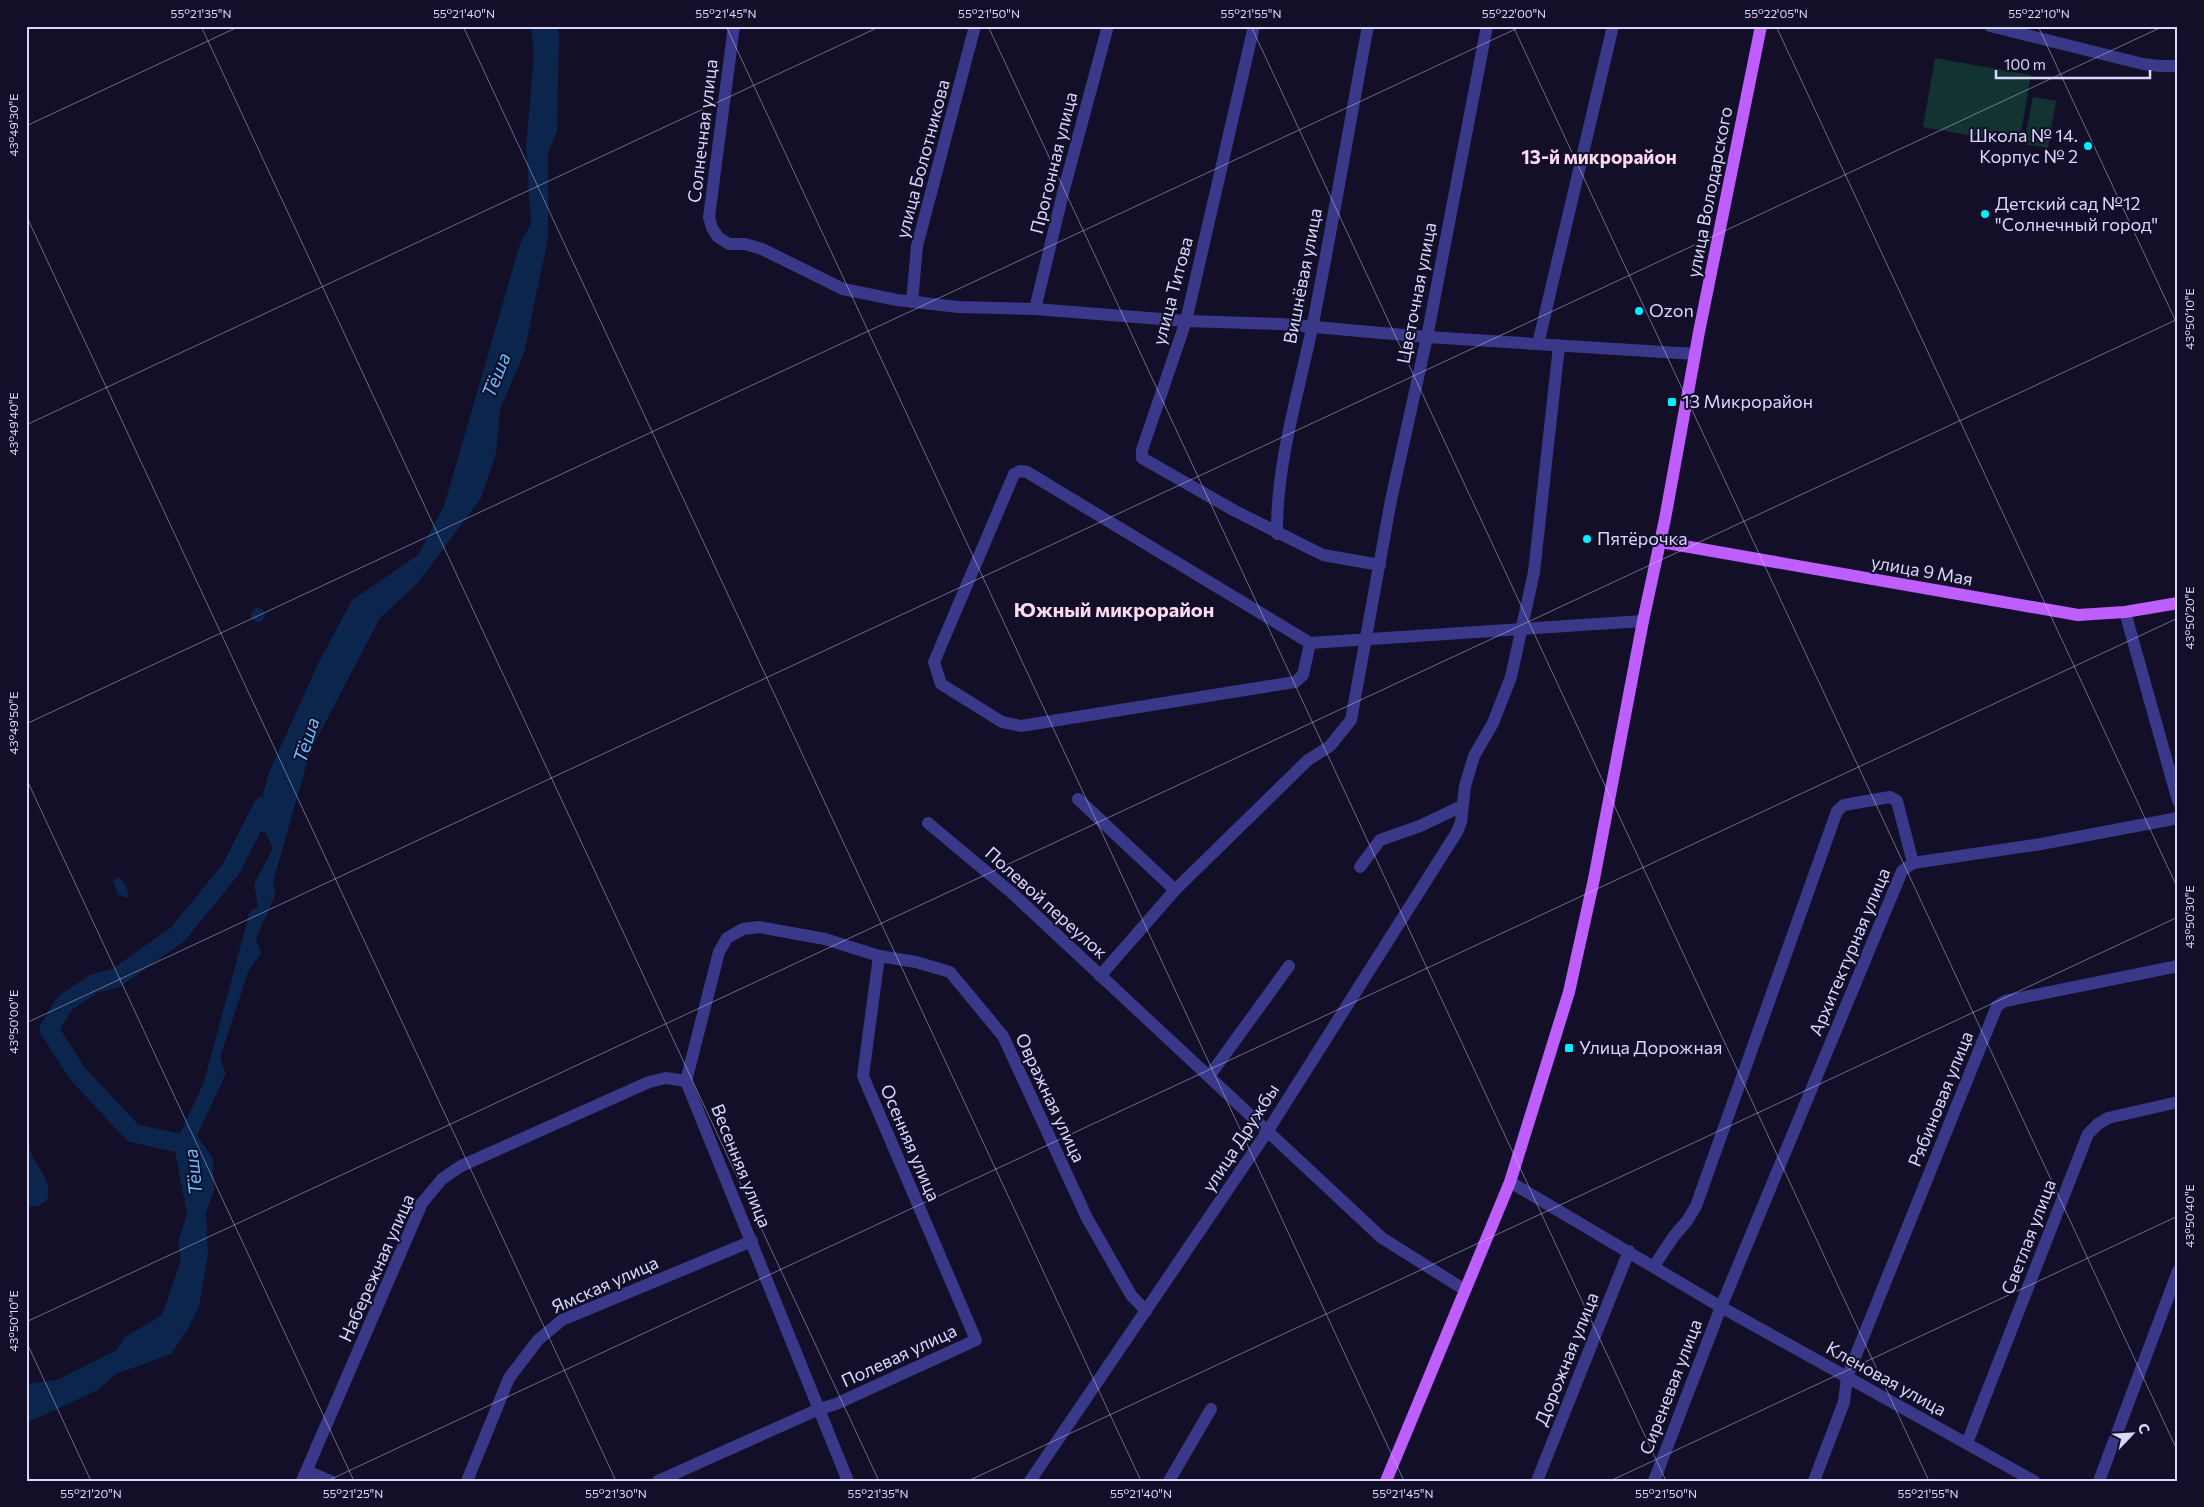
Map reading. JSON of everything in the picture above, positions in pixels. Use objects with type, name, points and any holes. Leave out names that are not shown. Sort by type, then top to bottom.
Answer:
[{"type":"main road","name":"улица Володарского","points":[[1386,1481],[1510,1182],[1569,992],[1594,879],[1643,621],[1661,542],[1695,354],[1761,26]]},
{"type":"main road","name":"улица 9 Мая","points":[[1661,542],[2054,612],[2090,616],[2125,612],[2178,602]]},
{"type":"street","name":"Солнечная улица","points":[[734,26],[709,217],[712,228],[718,238],[729,244],[745,244],[762,248],[843,289],[912,302]]},
{"type":"street","name":"улица Болотникова","points":[[912,302],[917,246],[975,26]]},
{"type":"street","name":"Прогонная улица","points":[[1035,309],[1063,193],[1108,26]]},
{"type":"street","name":"улица Титова","points":[[1254,26],[1186,321],[1142,450],[1142,458],[1277,534]]},
{"type":"street","name":"Вишнёвая улица","points":[[1277,534],[1276,518],[1284,458],[1312,326],[1368,26]]},
{"type":"street","name":"Цветочная улица","points":[[1365,640],[1391,500],[1427,337],[1488,26]]},
{"type":"street","points":[[1538,344],[1613,26]]},
{"type":"street","points":[[1990,26],[2144,64],[2178,66]]},
{"type":"street","points":[[912,302],[958,307],[1035,309],[1186,321],[1312,326],[1427,337],[1695,354]]},
{"type":"street","name":"улица Дружбы","points":[[1030,1481],[1267,1132],[1457,832],[1461,822],[1465,786],[1474,756],[1493,723],[1511,677],[1534,572],[1560,346]]},
{"type":"street","points":[[1310,644],[1303,676],[1295,682],[1021,726],[1002,722],[941,684],[934,662],[1014,474],[1020,471],[1027,472],[1310,644],[1643,621]]},
{"type":"street","points":[[1277,534],[1323,555],[1380,565]]},
{"type":"street","points":[[2125,612],[2178,801]]},
{"type":"street","name":"Полевой переулок","points":[[928,823],[1012,892],[1100,976],[1175,890],[1308,760],[1330,746],[1351,720],[1365,640]]},
{"type":"street","points":[[1654,1266],[1696,1206],[1837,810],[1844,805],[1890,797],[1897,801],[1913,863]]},
{"type":"street","points":[[1078,799],[1175,890]]},
{"type":"street","points":[[1360,867],[1380,840],[1420,826],[1462,806]]},
{"type":"street","name":"Архитектурная улица","points":[[1721,1307],[1902,871],[1913,863],[2041,844],[2178,818]]},
{"type":"street","name":"Овражная улица","points":[[686,1080],[719,952],[727,938],[743,929],[759,926],[825,939],[879,956],[916,962],[950,972],[1003,1036],[1087,1218],[1131,1295],[1146,1312]]},
{"type":"street","name":"Осенняя улица","points":[[879,956],[863,1076],[974,1337]]},
{"type":"street","points":[[1210,1076],[1289,966]]},
{"type":"street","name":"Рябиновая улица","points":[[1847,1377],[1997,1006],[2005,1001],[2178,966]]},
{"type":"street","points":[[1100,976],[1210,1076],[1267,1132],[1382,1238],[1465,1290]]},
{"type":"street","name":"Набережная улица","points":[[305,1476],[422,1203],[442,1179],[461,1166],[649,1082],[666,1078],[686,1080]]},
{"type":"street","name":"Весенняя улица","points":[[686,1080],[848,1481]]},
{"type":"street","name":"Светлая улица","points":[[1967,1443],[2088,1134],[2098,1124],[2108,1118],[2178,1102]]},
{"type":"street","name":"Кленовая улица","points":[[1510,1182],[1721,1307],[1967,1443],[2026,1479]]},
{"type":"street","name":"Ямская улица","points":[[467,1481],[509,1378],[538,1340],[562,1320],[752,1241]]},
{"type":"street","name":"Дорожная улица","points":[[1536,1481],[1629,1251]]},
{"type":"street","points":[[2099,1481],[2178,1270]]},
{"type":"street","name":"Сиреневая улица","points":[[1654,1481],[1721,1307]]},
{"type":"street","name":"Полевая улица","points":[[819,1410],[836,1404],[974,1337]]},
{"type":"street","points":[[1814,1481],[1844,1402],[1847,1377]]},
{"type":"street","points":[[1169,1481],[1212,1409]]},
{"type":"street","points":[[658,1481],[819,1410]]},
{"type":"street","points":[[305,1476],[330,1481]]},
{"type":"green space","points":[[1935,58],[2031,75],[2019,144],[1923,127]]},
{"type":"green space","points":[[2033,97],[2056,101],[2048,148],[2024,144]]},
{"type":"water","name":"Тёша","points":[[531,26],[556,26],[559,35],[557,131],[548,153],[548,238],[524,353],[500,410],[496,454],[481,498],[417,584],[380,618],[310,752],[273,882],[276,893],[256,939],[261,953],[248,972],[220,1058],[226,1074],[197,1135],[213,1159],[214,1190],[206,1213],[208,1255],[199,1306],[189,1327],[171,1354],[116,1374],[98,1390],[26,1425],[26,1388],[28,1384],[57,1380],[117,1350],[125,1337],[162,1315],[181,1260],[178,1242],[187,1214],[174,1146],[204,1082],[250,911],[258,907],[254,884],[273,848],[265,832],[246,827],[257,817],[269,772],[319,662],[352,600],[418,555],[444,506],[520,244],[531,224],[526,146],[534,56]]},
{"type":"water","points":[[258,608],[263,610],[265,615],[263,620],[258,622],[253,620],[251,615],[253,610]]},
{"type":"water","points":[[117,877],[125,885],[129,896],[127,898],[118,895],[113,881]]},
{"type":"water","points":[[26,1143],[29,1144],[33,1158],[48,1185],[47,1200],[38,1206],[26,1207]]},
{"type":"waterway","name":"Тёша","points":[[187,1145],[133,1133],[77,1073],[49,1029],[65,1003],[93,984],[116,978],[178,934],[231,869],[263,806]]},
{"type":"place","name":"Школа № 14. Корпус № 2","points":[[2088,146]]},
{"type":"place","name":"Детский сад №12 \"Солнечный город\"","points":[[1985,214]]},
{"type":"place","name":"Ozon","points":[[1639,311]]},
{"type":"place","name":"13 Микрорайон","points":[[1672,402]]},
{"type":"place","name":"Пятёрочка","points":[[1587,539]]},
{"type":"place","name":"Улица Дорожная","points":[[1569,1048]]},
{"type":"district","name":"13-й микрорайон","points":[[1599,157]]},
{"type":"district","name":"Южный микрорайон","points":[[1114,610]]}]
